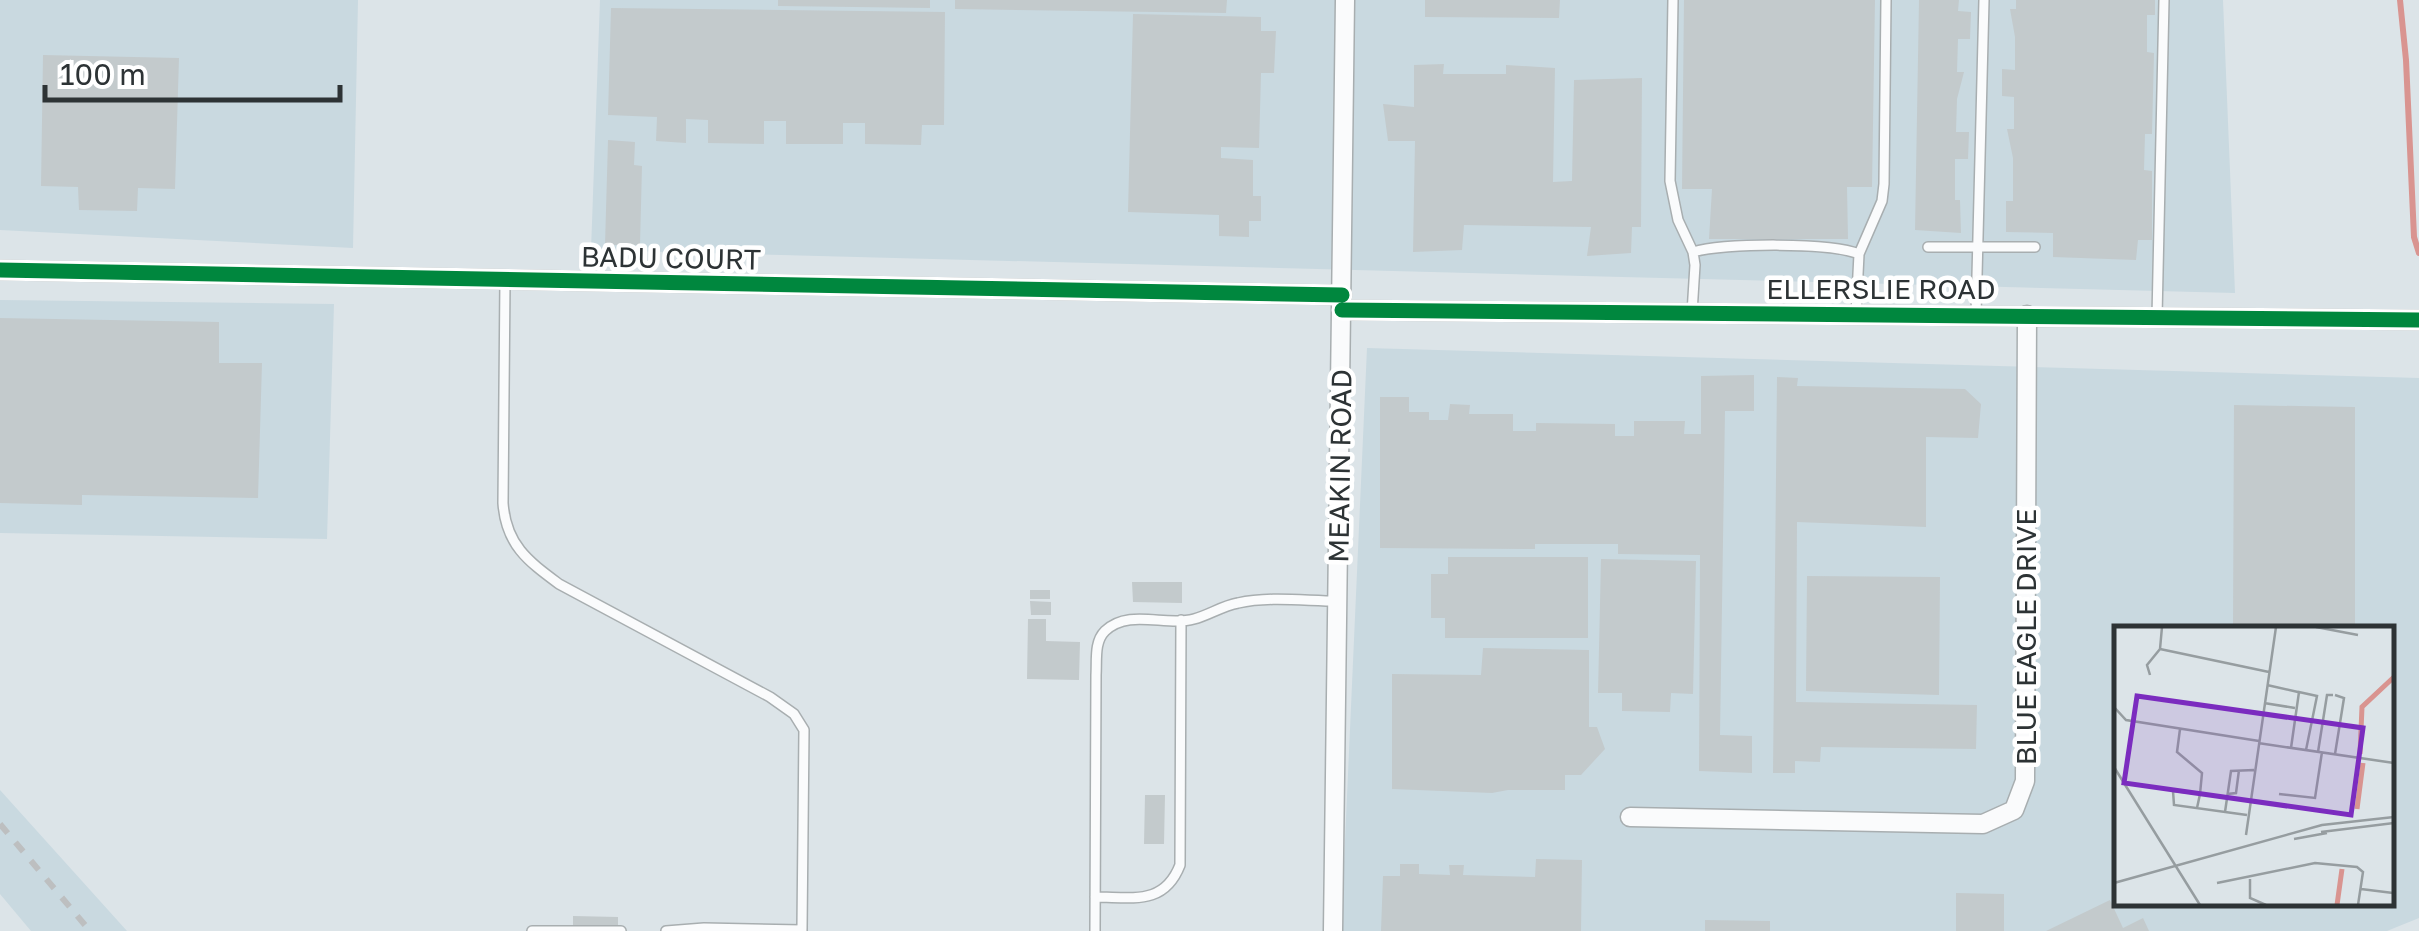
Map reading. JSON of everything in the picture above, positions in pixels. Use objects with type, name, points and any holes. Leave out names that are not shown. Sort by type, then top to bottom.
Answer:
[{"type":"street","name":"MEAKIN ROAD","points":[[1333,931],[1346,0]]},
{"type":"street","name":"BADU COURT","points":[[0,270],[1342,302]]},
{"type":"street","name":"ELLERSLIE ROAD","points":[[1342,302],[1692,313],[2419,320]]},
{"type":"street","name":"BLUE EAGLE DRIVE","points":[[1630,817],[1983,824],[2014,810],[2025,782],[2027,315]]},
{"type":"lane","points":[[1673,0],[1670,181],[1678,220],[1693,252],[1692,313]]},
{"type":"lane","points":[[1856,314],[1859,254],[1882,201],[1884,184],[1886,0]]},
{"type":"lane","points":[[1976,315],[1984,0]]},
{"type":"lane","points":[[2157,316],[2164,0]]},
{"type":"lane","points":[[1693,252],[1736,246],[1840,248],[1859,254]]},
{"type":"lane","points":[[1928,247],[2035,247]]},
{"type":"lane","points":[[505,280],[502,503],[507,530],[515,544],[530,562],[559,584],[756,690],[794,714],[804,730],[802,930],[666,931]]},
{"type":"lane","points":[[1094,931],[1098,642],[1108,628],[1124,620],[1193,620],[1245,602],[1338,602]]},
{"type":"lane","points":[[1095,897],[1162,892],[1174,880],[1180,865],[1180,620]]},
{"type":"lane","points":[[532,931],[621,931]]},
{"type":"shaded area","points":[[0,0],[358,0],[353,248],[0,230]]},
{"type":"shaded area","points":[[600,0],[2223,0],[2235,293],[591,250]]},
{"type":"shaded area","points":[[0,300],[334,304],[327,539],[0,533]]},
{"type":"shaded area","points":[[1367,348],[2419,378],[2419,918],[2387,931],[1341,931]]},
{"type":"shaded area","points":[[0,790],[127,931],[31,931],[0,894]]},
{"type":"building","points":[[778,0],[930,0],[930,8],[778,6]]},
{"type":"building","points":[[955,0],[1227,0],[1226,13],[955,9]]},
{"type":"building","points":[[1425,0],[1560,0],[1559,18],[1425,17]]},
{"type":"building","points":[[1684,0],[1875,0],[1872,187],[1847,187],[1848,239],[1709,239],[1712,189],[1682,189]]},
{"type":"building","points":[[1919,0],[1959,0],[1958,11],[1971,12],[1970,39],[1958,39],[1957,72],[1964,72],[1957,99],[1956,132],[1969,132],[1968,159],[1955,159],[1955,200],[1960,200],[1961,233],[1915,230]]},
{"type":"building","points":[[2016,0],[2155,0],[2155,15],[2147,15],[2147,52],[2154,53],[2152,134],[2145,134],[2144,170],[2152,171],[2152,240],[2138,240],[2136,260],[2053,257],[2053,233],[2006,232],[2006,201],[2013,201],[2013,158],[2007,129],[2014,129],[2014,97],[2002,96],[2002,69],[2015,70],[2010,9],[2016,9]]},
{"type":"building","points":[[611,8],[945,12],[944,125],[922,125],[921,145],[865,144],[865,123],[843,123],[843,144],[786,144],[786,121],[764,121],[764,144],[708,143],[708,120],[686,119],[686,143],[656,141],[657,117],[608,115]]},
{"type":"building","points":[[1133,14],[1261,17],[1261,31],[1276,31],[1274,73],[1261,73],[1259,148],[1221,147],[1221,158],[1253,160],[1253,196],[1261,196],[1261,221],[1249,221],[1249,237],[1219,236],[1219,215],[1128,212]]},
{"type":"building","points":[[43,55],[179,58],[175,189],[138,188],[137,211],[79,210],[78,187],[41,186]]},
{"type":"building","points":[[1444,64],[1443,74],[1506,74],[1506,65],[1555,68],[1553,182],[1572,181],[1574,80],[1642,78],[1641,227],[1632,227],[1631,253],[1587,256],[1591,227],[1464,225],[1462,250],[1413,252],[1415,141],[1388,141],[1383,104],[1414,107],[1414,65]]},
{"type":"building","points":[[608,140],[635,142],[634,165],[642,166],[640,245],[605,245]]},
{"type":"building","points":[[0,318],[219,322],[219,363],[262,363],[258,498],[82,495],[82,505],[0,503]]},
{"type":"building","points":[[1754,375],[1754,411],[1725,411],[1720,735],[1752,736],[1752,773],[1699,771],[1700,555],[1618,554],[1618,544],[1535,544],[1535,549],[1380,548],[1380,397],[1409,397],[1409,412],[1429,412],[1429,420],[1448,420],[1450,404],[1470,405],[1469,414],[1513,414],[1513,431],[1536,431],[1536,423],[1615,424],[1615,436],[1634,436],[1634,421],[1685,421],[1684,434],[1701,434],[1701,376]]},
{"type":"building","points":[[1777,377],[1798,378],[1797,386],[1965,389],[1981,404],[1978,438],[1926,437],[1926,527],[1797,522],[1796,702],[1977,705],[1976,749],[1821,747],[1820,762],[1795,761],[1795,773],[1773,773]]},
{"type":"building","points":[[2234,405],[2355,407],[2355,626],[2233,626]]},
{"type":"building","points":[[1448,557],[1588,557],[1588,638],[1445,638],[1445,618],[1431,618],[1431,574],[1448,574]]},
{"type":"building","points":[[1601,559],[1696,561],[1693,694],[1671,693],[1670,712],[1622,711],[1622,693],[1598,693]]},
{"type":"building","points":[[1807,576],[1940,577],[1939,695],[1806,691]]},
{"type":"building","points":[[1132,582],[1182,582],[1182,603],[1133,602]]},
{"type":"building","points":[[1030,590],[1050,590],[1050,599],[1030,599]]},
{"type":"building","points":[[1030,601],[1051,602],[1051,615],[1031,615]]},
{"type":"building","points":[[1028,619],[1046,619],[1046,641],[1080,642],[1079,680],[1027,679]]},
{"type":"building","points":[[1483,648],[1589,650],[1589,727],[1597,727],[1605,749],[1581,775],[1565,775],[1565,790],[1492,793],[1392,789],[1392,674],[1481,675]]},
{"type":"building","points":[[1145,795],[1165,795],[1164,844],[1144,844]]},
{"type":"building","points":[[1536,859],[1582,860],[1581,931],[1381,931],[1383,876],[1400,876],[1400,864],[1419,864],[1419,874],[1450,875],[1449,865],[1464,865],[1463,875],[1535,877]]},
{"type":"building","points":[[1956,893],[2004,894],[2004,931],[1956,931]]},
{"type":"building","points":[[2110,900],[2123,928],[2143,918],[2149,931],[2046,931]]},
{"type":"building","points":[[573,916],[618,917],[618,926],[573,925]]},
{"type":"building","points":[[1705,920],[1770,921],[1770,931],[1705,931]]},
{"type":"waterway","points":[[2400,0],[2414,237],[2419,253]]},
{"type":"railway","points":[[0,824],[90,931]]},
{"type":"cycle path","points":[[0,270],[1342,295]]},
{"type":"cycle path","points":[[1342,310],[2419,320]]}]
